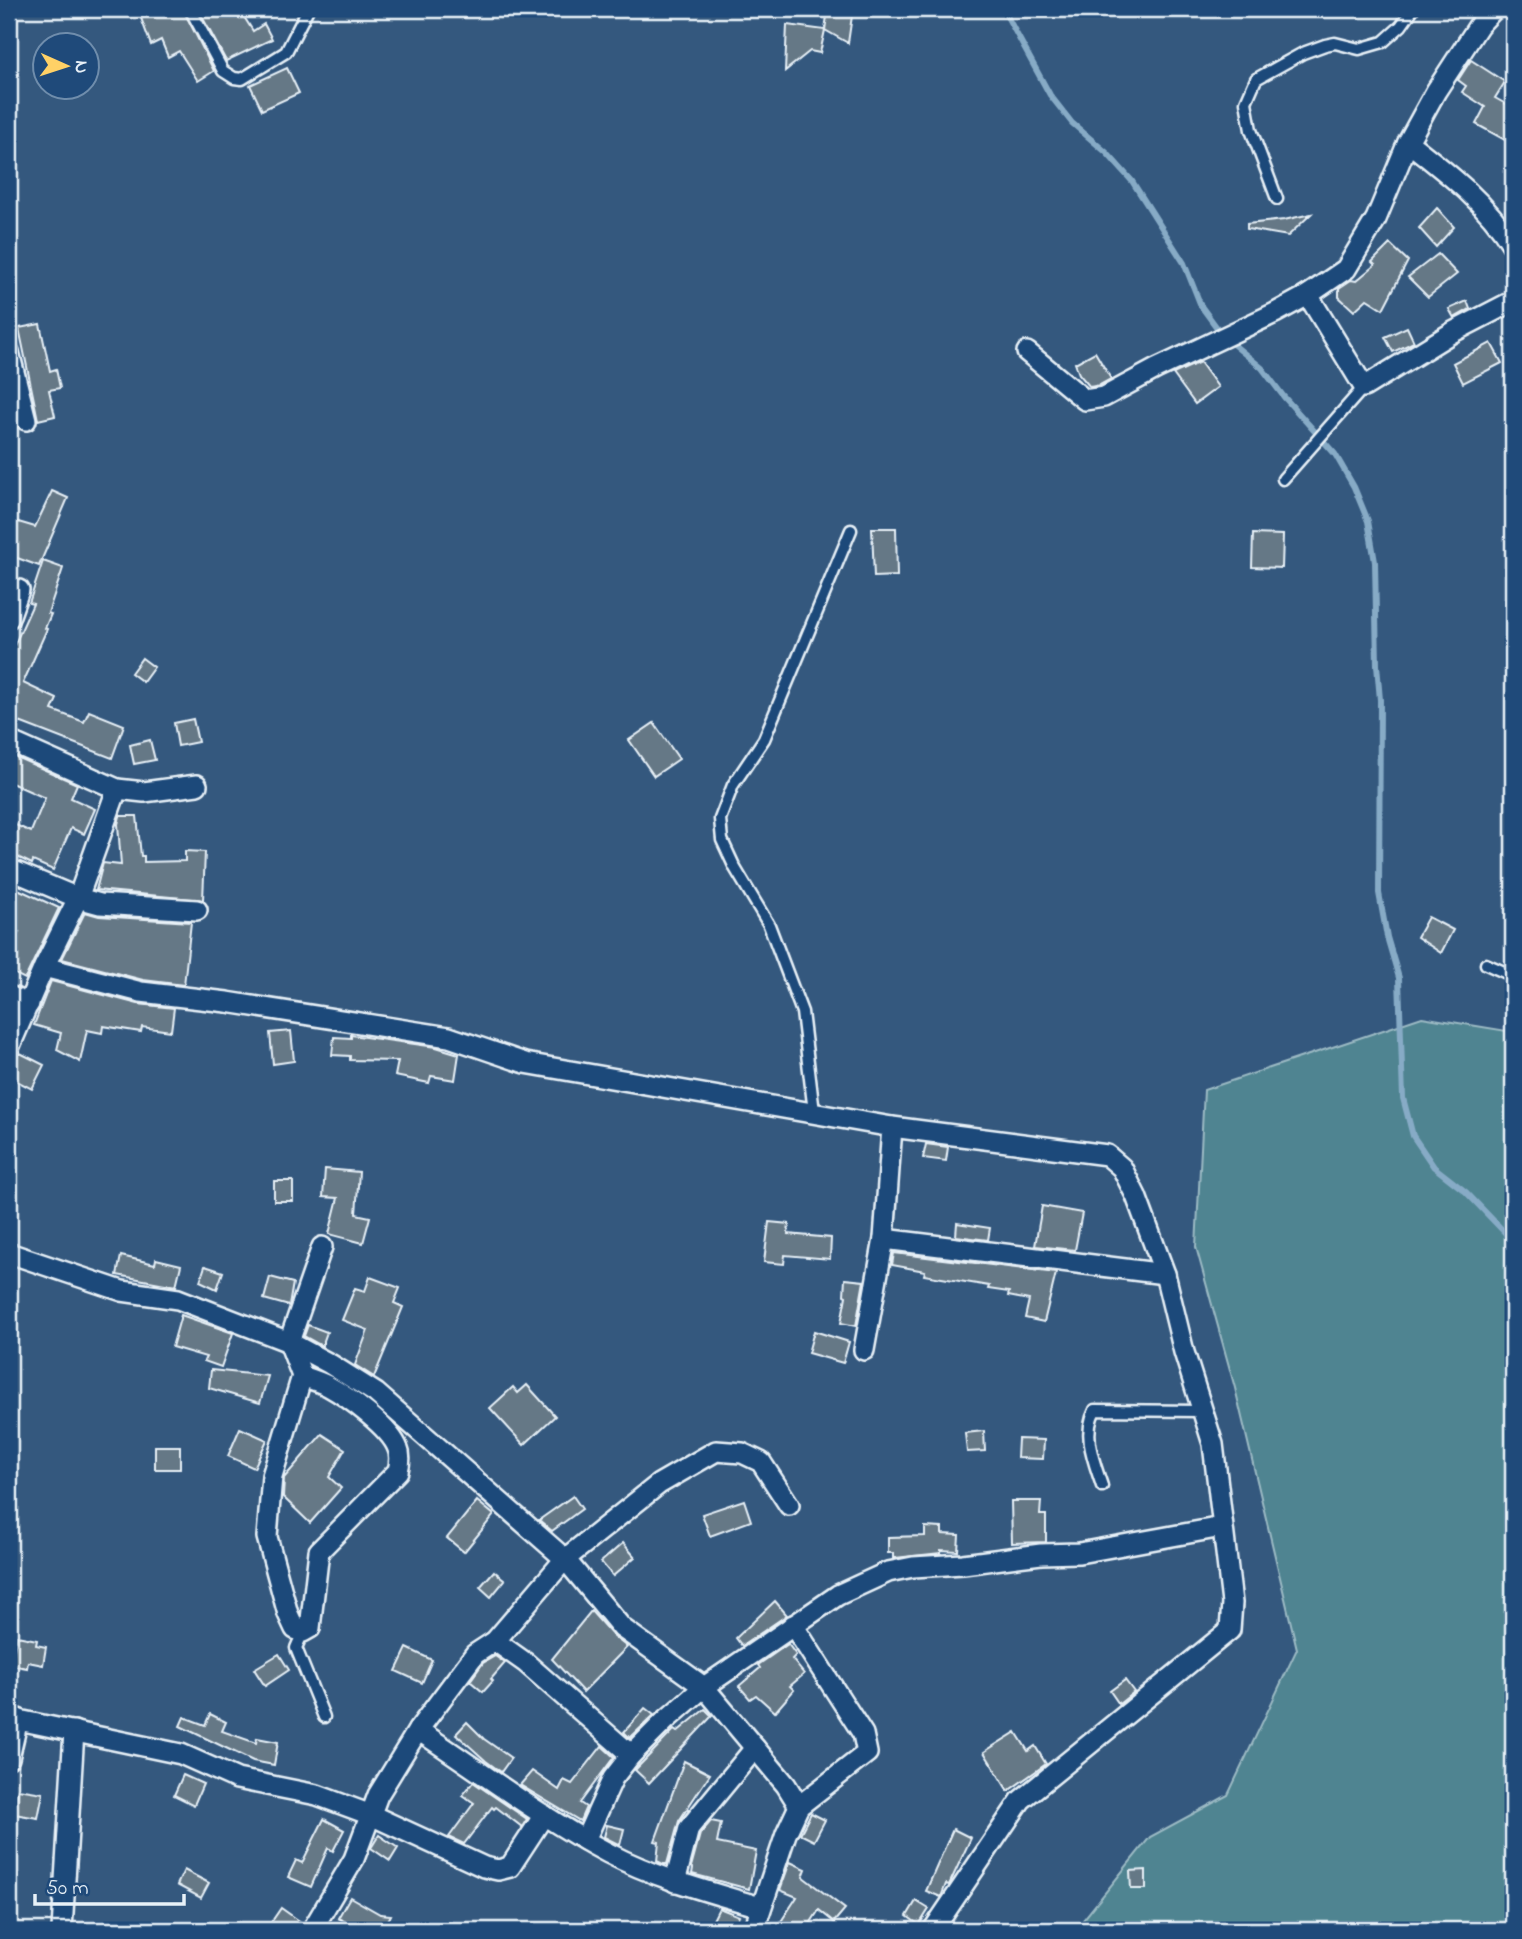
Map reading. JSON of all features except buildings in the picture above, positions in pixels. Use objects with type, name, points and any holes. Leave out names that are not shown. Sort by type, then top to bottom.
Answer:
[{"type":"street","points":[[1027,352],[1084,400],[1104,397],[1308,295],[1346,269],[1376,219],[1408,142],[1436,91],[1479,25],[1494,9]]},
{"type":"street","points":[[1408,142],[1459,182],[1500,226],[1513,247]]},
{"type":"street","points":[[1308,295],[1364,387],[1453,332],[1513,301]]},
{"type":"street","points":[[9,352],[26,420]]},
{"type":"street","points":[[9,618],[14,589]]},
{"type":"street","points":[[9,741],[117,789],[144,792],[197,785]]},
{"type":"street","points":[[9,1048],[78,898],[117,789]]},
{"type":"street","points":[[9,869],[78,898],[100,904],[197,909]]},
{"type":"street","points":[[44,967],[141,992],[227,1002],[449,1037],[525,1063],[892,1127],[1107,1155],[1122,1168],[1136,1196],[1165,1274],[1201,1411],[1213,1444],[1232,1603],[1230,1630],[1021,1800],[933,1930]]},
{"type":"street","points":[[9,996],[29,1004]]},
{"type":"street","points":[[864,1350],[884,1239],[892,1127]]},
{"type":"street","points":[[884,1239],[1165,1274]]},
{"type":"street","points":[[302,1376],[326,1385],[369,1415],[393,1438],[398,1446],[400,1460],[398,1471],[319,1551],[310,1628],[303,1632],[295,1629],[288,1614],[267,1537],[272,1476],[302,1376],[289,1342],[322,1247]]},
{"type":"street","points":[[9,1253],[122,1291],[178,1299],[289,1342],[376,1393],[565,1559],[622,1628],[704,1687],[786,1785],[799,1806]]},
{"type":"street","points":[[312,1930],[354,1859],[379,1795],[418,1730],[475,1654],[495,1640],[565,1559],[659,1484],[716,1451],[742,1453],[761,1462],[789,1505]]},
{"type":"street","points":[[585,1840],[613,1778],[631,1755],[666,1720],[704,1687],[838,1595],[888,1572],[913,1567],[1041,1554],[1080,1553],[1222,1527]]},
{"type":"street","points":[[754,1930],[786,1834],[799,1806],[867,1753],[863,1734],[793,1625]]},
{"type":"street","points":[[495,1640],[526,1663],[631,1755]]},
{"type":"street","points":[[9,1758],[13,1718],[181,1754],[237,1779],[317,1795],[371,1815],[484,1867],[498,1870],[510,1867],[544,1815]]},
{"type":"street","points":[[418,1730],[544,1815],[610,1854],[674,1882],[760,1907]]},
{"type":"street","points":[[62,1930],[74,1731]]},
{"type":"street","points":[[674,1882],[689,1828],[755,1748]]},
{"type":"lane","points":[[190,9],[223,71],[234,78],[242,79],[286,51],[308,9]]},
{"type":"lane","points":[[1276,199],[1248,116],[1246,103],[1256,79],[1303,53],[1325,45],[1335,43],[1359,48],[1383,42],[1401,26],[1413,9]]},
{"type":"lane","points":[[1283,479],[1364,387]]},
{"type":"lane","points":[[814,1112],[802,1012],[769,925],[735,868],[722,840],[720,819],[733,785],[764,739],[851,530]]},
{"type":"lane","points":[[1486,964],[1513,976]]},
{"type":"lane","points":[[1102,1486],[1090,1442],[1088,1423],[1095,1410],[1201,1411]]},
{"type":"lane","points":[[303,1632],[296,1648],[324,1717]]},
{"type":"green space","points":[[1422,1017],[1513,1032],[1513,1930],[1075,1930],[1150,1837],[1228,1795],[1297,1649],[1235,1388],[1196,1247],[1204,1090]]},
{"type":"waterway","points":[[1003,9],[1050,95],[1072,123],[1107,153],[1132,181],[1184,263],[1201,306],[1223,336],[1262,368],[1335,454],[1354,487],[1368,521],[1375,562],[1380,700],[1379,893],[1387,937],[1399,978],[1403,1098],[1413,1136],[1434,1167],[1466,1192],[1513,1241]]},
{"type":"waterway","points":[[1510,1930],[1513,1911]]}]
